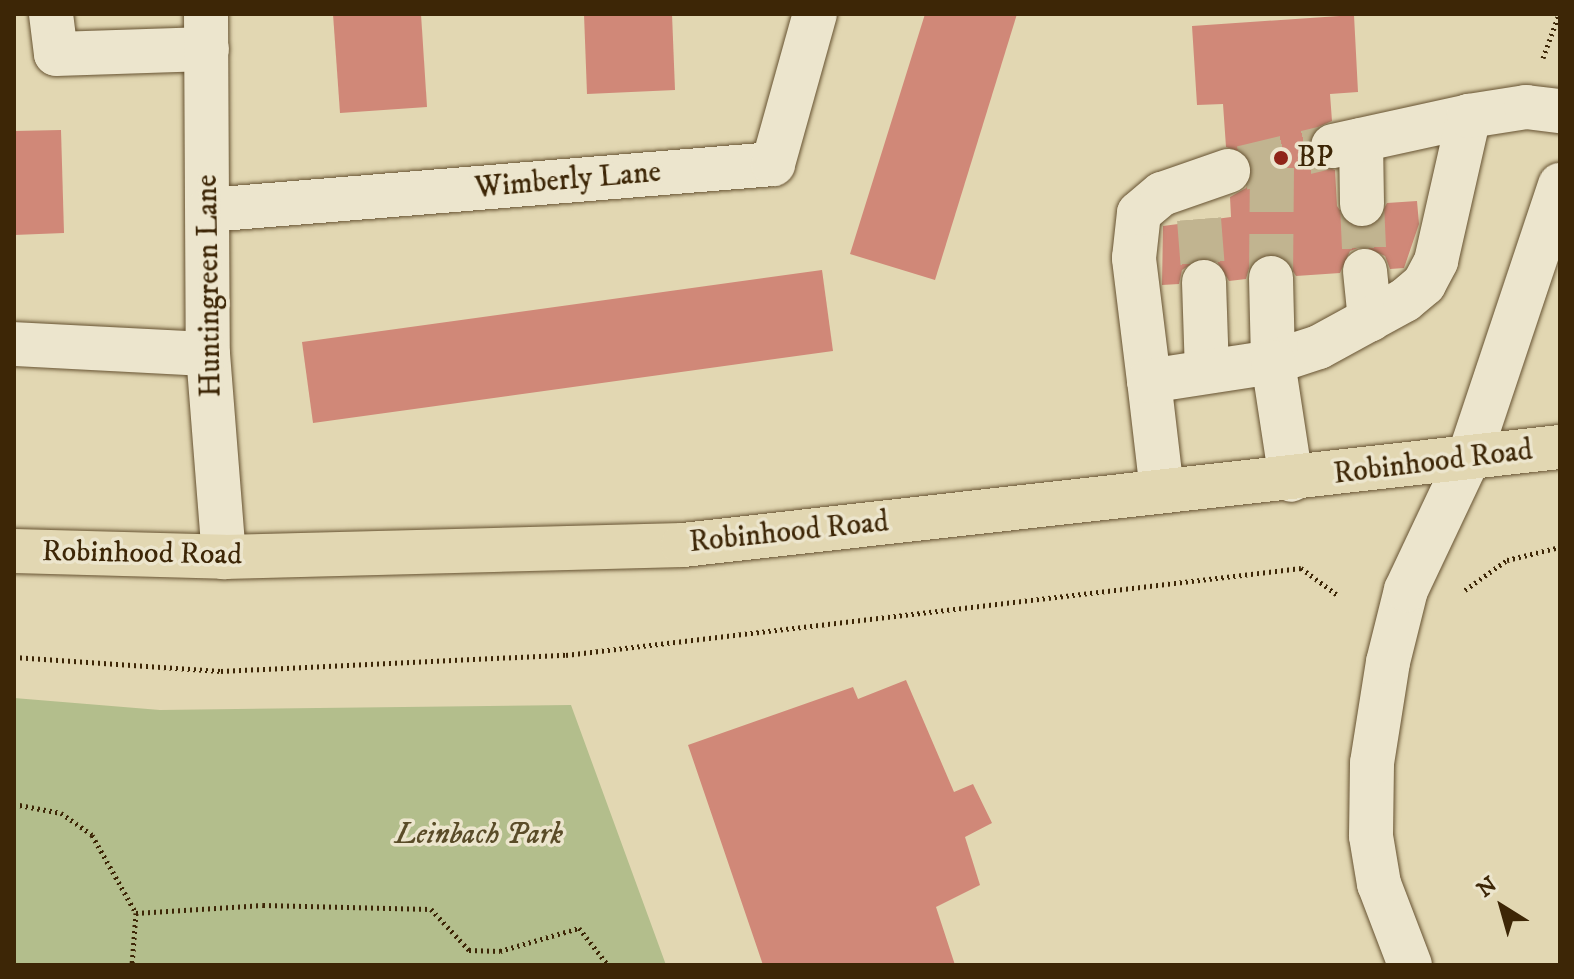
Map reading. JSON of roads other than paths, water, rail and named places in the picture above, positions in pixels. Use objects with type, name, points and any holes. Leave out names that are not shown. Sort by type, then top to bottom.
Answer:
[{"type":"main road","name":"Robinhood Road","points":[[14,551],[224,557],[683,545],[1162,491],[1291,480],[1560,447]]},
{"type":"street","points":[[51,14],[56,54],[206,31]]},
{"type":"street","name":"Wimberly Lane","points":[[208,210],[773,164],[815,14]]},
{"type":"street","name":"Huntingreen Lane","points":[[206,31],[208,354],[224,557]]},
{"type":"street","points":[[1362,204],[1347,143],[1469,116],[1526,107],[1560,111]]},
{"type":"street","points":[[1149,381],[1273,362],[1319,347],[1370,320],[1424,284],[1436,261],[1469,116]]},
{"type":"street","points":[[1408,964],[1379,884],[1371,836],[1372,763],[1406,590],[1469,457],[1560,185]]},
{"type":"street","points":[[1162,491],[1134,258],[1139,213],[1162,194],[1209,190]]},
{"type":"street","points":[[1365,271],[1370,320]]},
{"type":"street","points":[[1271,278],[1273,362],[1291,480]]},
{"type":"street","points":[[1204,282],[1207,371]]},
{"type":"street","points":[[14,344],[208,354]]},
{"type":"tunnel","points":[[1242,168],[1333,146]]},
{"type":"tunnel","points":[[1271,278],[1272,160]]},
{"type":"tunnel","points":[[1362,204],[1365,271]]},
{"type":"tunnel","points":[[1199,219],[1204,282]]},
{"type":"place","name":"BP","points":[[1281,158]]},
{"type":"park label","name":"Leinbach Park","points":[[479,835]]}]
